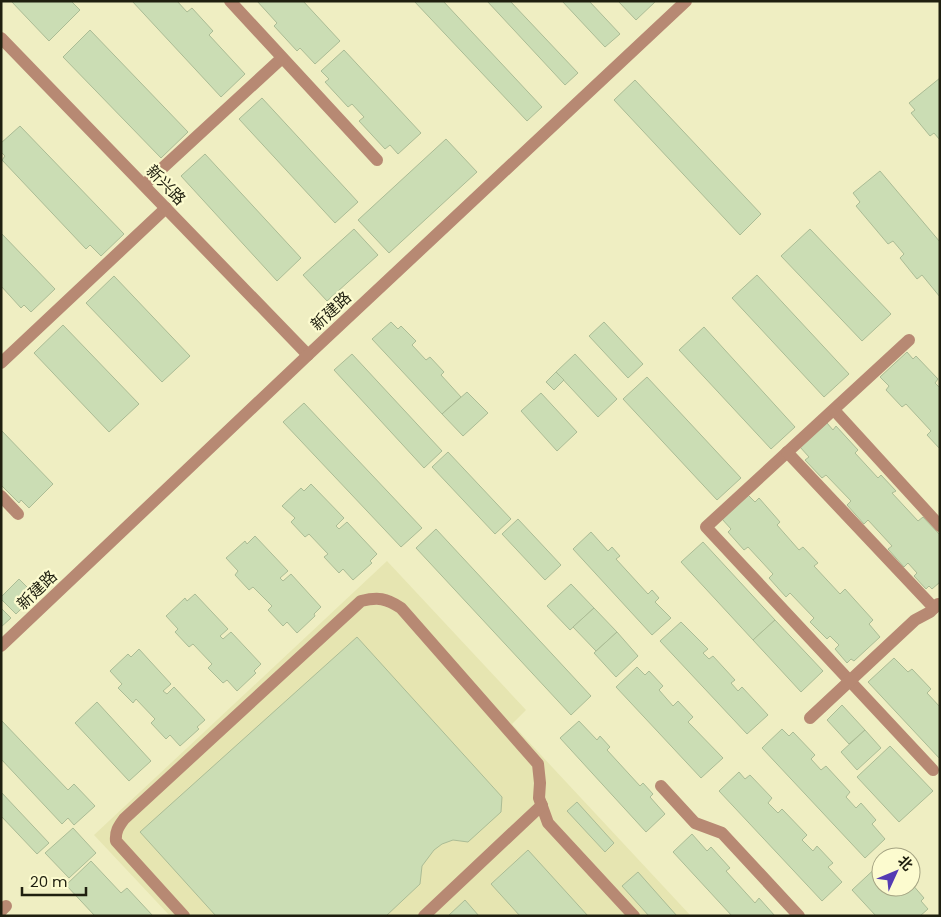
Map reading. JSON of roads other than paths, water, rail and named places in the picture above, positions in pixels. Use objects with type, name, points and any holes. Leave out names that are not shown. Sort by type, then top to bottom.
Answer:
[{"type":"street","points":[[230,1],[377,160]]},
{"type":"street","name":"新建路","points":[[1,646],[686,1]]},
{"type":"street","name":"新兴路","points":[[1,38],[308,355]]},
{"type":"street","points":[[144,186],[282,58]]},
{"type":"street","points":[[1,363],[166,208]]},
{"type":"street","points":[[909,340],[706,527],[933,770]]},
{"type":"street","points":[[834,410],[940,526]]},
{"type":"street","points":[[787,452],[937,606],[915,620],[810,718]]},
{"type":"street","points":[[1,496],[18,514]]},
{"type":"street","points":[[184,916],[116,841],[117,829],[124,819],[361,601],[374,598],[391,601],[400,608],[538,764],[539,798],[548,823],[634,916]]},
{"type":"street","points":[[661,786],[695,823],[722,833],[799,916]]},
{"type":"street","points":[[424,916],[542,805]]}]
